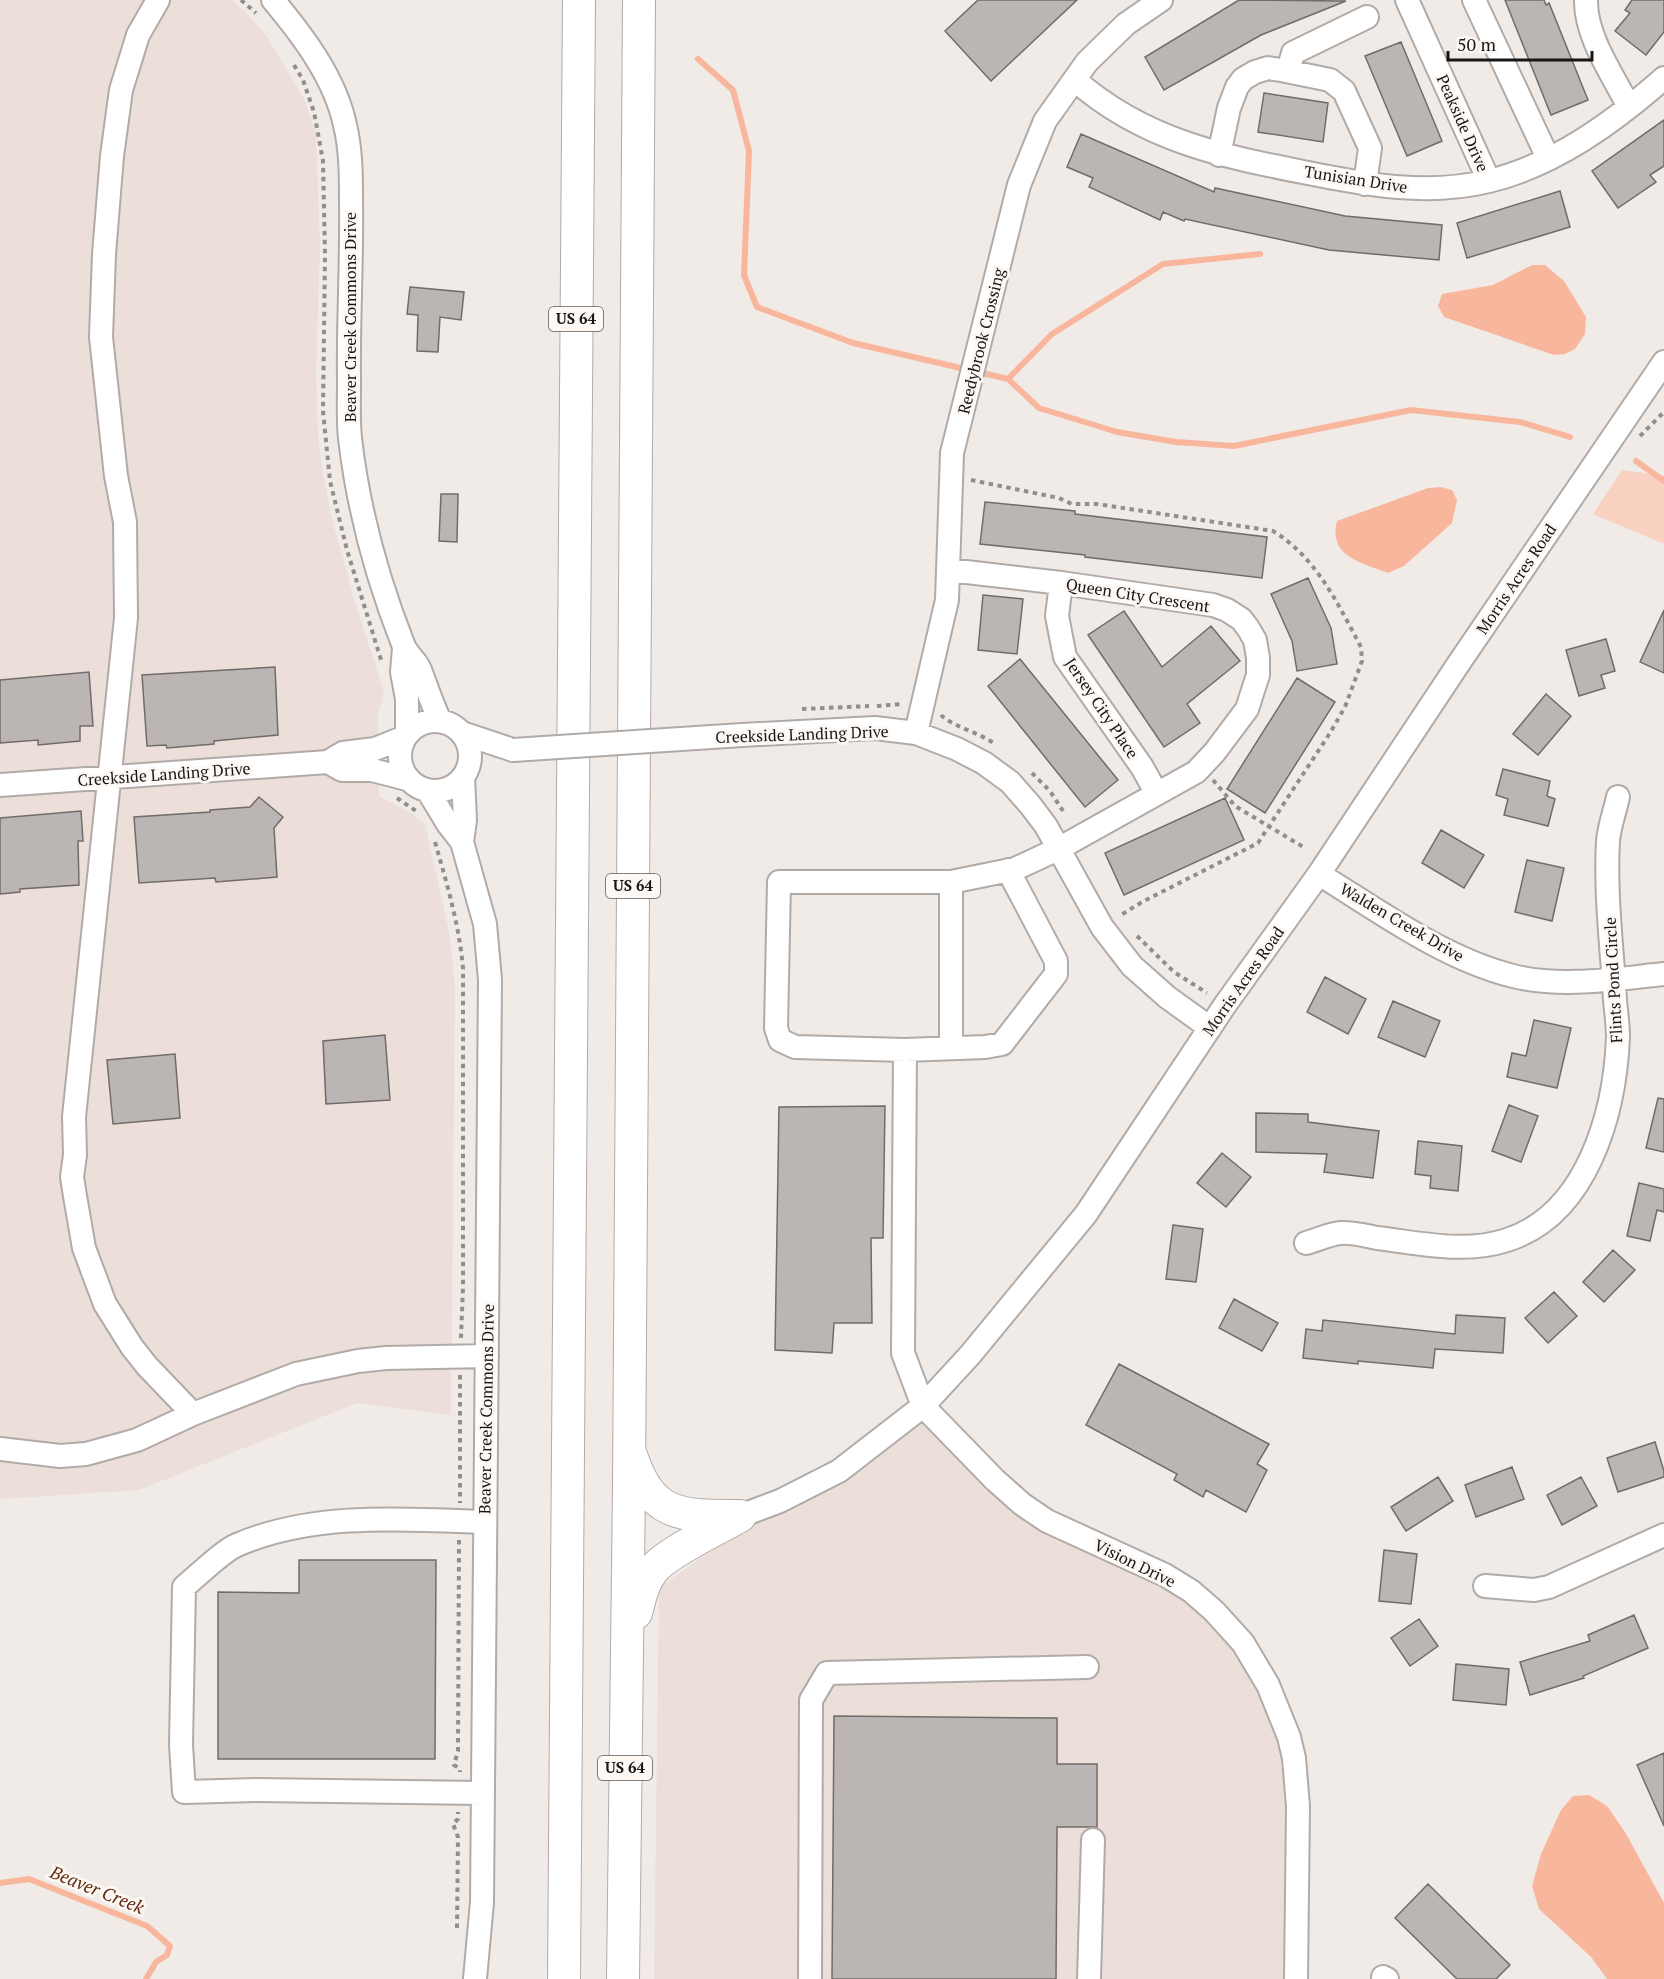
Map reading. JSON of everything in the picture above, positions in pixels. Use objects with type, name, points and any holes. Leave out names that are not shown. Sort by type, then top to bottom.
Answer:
[{"type":"highway","name":"US 64","points":[[564,1979],[579,0]]},
{"type":"highway","name":"US 64","points":[[623,1979],[639,0]]},
{"type":"highway","points":[[629,1449],[645,1485],[654,1498],[668,1509],[694,1516],[740,1516]]},
{"type":"highway","points":[[627,1658],[640,1596],[654,1568],[673,1554],[740,1516]]},
{"type":"street","points":[[158,0],[138,35],[121,90],[112,156],[104,254],[101,337],[116,476],[125,522],[126,618],[74,1117],[75,1155],[72,1177],[84,1248],[105,1304],[147,1366],[193,1414]]},
{"type":"street","name":"Beaver Creek Commons Drive","points":[[273,0],[297,28],[320,65],[334,92],[345,124],[351,170],[352,221],[348,347],[350,435],[363,518],[404,648],[419,668],[440,721]]},
{"type":"street","name":"Reedybrook Crossing","points":[[916,733],[947,600],[952,453],[1019,185],[1045,121],[1087,62],[1112,36],[1161,0]]},
{"type":"street","name":"Peakside Drive","points":[[1407,0],[1489,181]]},
{"type":"street","points":[[1474,0],[1548,158]]},
{"type":"street","points":[[1586,0],[1592,33],[1629,107]]},
{"type":"street","points":[[1288,71],[1293,53],[1367,17]]},
{"type":"street","points":[[1219,154],[1232,98],[1243,80],[1250,74],[1263,69],[1288,71],[1330,80],[1347,95],[1370,148],[1365,183]]},
{"type":"street","name":"Tunisian Drive","points":[[1074,80],[1134,122],[1164,136],[1219,154],[1396,188],[1445,188],[1489,181],[1519,172],[1548,158],[1580,141],[1629,107],[1664,78]]},
{"type":"street","name":"Morris Acres Road","points":[[740,1516],[780,1501],[839,1471],[923,1406],[970,1355],[1086,1214],[1210,1028],[1318,874],[1664,362]]},
{"type":"street","name":"Queen City Crescent","points":[[905,1050],[795,1047],[780,1040],[777,1028],[779,882],[951,882],[1015,869],[1058,849],[1196,772],[1214,753],[1247,709],[1258,675],[1255,640],[1241,619],[1213,604],[949,570]]},
{"type":"street","name":"Jersey City Place","points":[[1060,583],[1057,616],[1065,657],[1142,767],[1157,794]]},
{"type":"street","name":"Beaver Creek Commons Drive","points":[[404,648],[402,672],[407,699],[406,735]]},
{"type":"street","points":[[440,721],[462,733],[470,750],[466,773],[456,784],[438,792],[428,791],[420,789],[407,779],[399,754],[406,735],[422,723],[440,721]]},
{"type":"street","name":"Creekside Landing Drive","points":[[462,733],[513,750],[875,728],[916,733],[957,748],[984,763],[1010,782],[1031,806],[1102,927],[1132,966],[1167,997],[1210,1028]]},
{"type":"street","name":"Creekside Landing Drive","points":[[0,785],[328,762],[344,753],[375,749],[406,735]]},
{"type":"street","name":"Creekside Landing Drive","points":[[466,773],[513,750]]},
{"type":"street","name":"Creekside Landing Drive","points":[[328,762],[342,770],[372,770],[407,779]]},
{"type":"street","name":"Beaver Creek Commons Drive","points":[[466,773],[462,842],[485,924],[490,980],[482,1902],[475,1979]]},
{"type":"street","name":"Beaver Creek Commons Drive","points":[[428,791],[448,825],[462,842]]},
{"type":"street","name":"Flints Pond Circle","points":[[1305,1243],[1341,1233],[1437,1246],[1489,1245],[1510,1239],[1542,1222],[1562,1206],[1581,1181],[1594,1151],[1615,1076],[1618,1035],[1607,879],[1608,838],[1618,797]]},
{"type":"street","points":[[923,1406],[903,1353],[905,1050],[985,1047],[1002,1044],[1056,974],[1056,961],[1008,870]]},
{"type":"street","name":"Walden Creek Drive","points":[[1318,874],[1449,951],[1514,977],[1562,982],[1664,974]]},
{"type":"street","points":[[951,882],[951,1048]]},
{"type":"street","points":[[0,1449],[60,1456],[86,1454],[137,1440],[193,1414],[296,1374],[358,1360],[488,1356]]},
{"type":"street","name":"Vision Drive","points":[[923,1406],[995,1480],[1022,1504],[1047,1521],[1165,1575],[1191,1591],[1214,1611],[1243,1643],[1268,1685],[1289,1737],[1294,1758],[1298,1806],[1296,1979]]},
{"type":"street","points":[[482,1793],[298,1790],[184,1792],[181,1745],[183,1587],[235,1545],[299,1525],[354,1521],[485,1522]]},
{"type":"street","points":[[1485,1587],[1533,1590],[1549,1587],[1664,1535]]},
{"type":"street","points":[[810,1979],[811,1700],[827,1673],[1087,1667]]},
{"type":"street","points":[[1089,1979],[1093,1840]]},
{"type":"path","points":[[967,480],[974,479],[1059,498],[1072,504],[1104,505],[1273,531],[1287,540],[1311,563],[1361,647],[1362,661],[1350,697],[1330,734],[1258,843],[1121,915]]},
{"type":"path","points":[[1210,777],[1235,806],[1305,848]]},
{"type":"path","points":[[391,795],[419,813]]},
{"type":"path","points":[[434,838],[454,910],[463,968],[461,1333]]},
{"type":"path","points":[[1116,905],[1125,921]]},
{"type":"path","points":[[1136,935],[1174,972],[1208,993]]},
{"type":"path","points":[[460,1382],[460,1503]]},
{"type":"path","points":[[459,1543],[458,1751],[454,1765],[460,1769]]},
{"type":"path","points":[[457,1938],[458,1837],[453,1824],[458,1819]]},
{"type":"shaded area","points":[[0,0],[232,0],[268,38],[305,101],[316,133],[320,247],[316,373],[318,436],[323,473],[332,519],[352,592],[384,692],[378,714],[379,796],[411,813],[425,824],[449,931],[455,987],[451,1415],[357,1403],[139,1490],[0,1499]]},
{"type":"shaded area","points":[[1532,265],[1545,265],[1564,281],[1586,317],[1585,334],[1575,349],[1565,354],[1554,355],[1444,317],[1438,306],[1442,294],[1493,285]]},
{"type":"shaded area","points":[[1622,470],[1664,476],[1664,544],[1593,514]]},
{"type":"shaded area","points":[[1441,487],[1452,490],[1457,500],[1452,523],[1404,566],[1388,573],[1349,556],[1337,543],[1337,521],[1428,488]]},
{"type":"shaded area","points":[[923,1406],[995,1480],[1214,1611],[1289,1737],[1296,1979],[654,1979],[659,1588],[780,1501]]},
{"type":"shaded area","points":[[1589,1795],[1607,1806],[1625,1832],[1664,1903],[1664,1979],[1607,1979],[1591,1957],[1539,1909],[1532,1886],[1541,1854],[1561,1810],[1573,1796]]},
{"type":"building","points":[[978,0],[1077,0],[991,81],[945,31]]},
{"type":"building","points":[[1239,0],[1346,1],[1261,35],[1164,90],[1145,57]]},
{"type":"building","points":[[1505,0],[1544,0],[1546,5],[1549,3],[1588,100],[1551,115]]},
{"type":"building","points":[[1632,0],[1664,0],[1664,32],[1646,55],[1615,31],[1630,13],[1625,10]]},
{"type":"building","points":[[1401,42],[1442,141],[1407,156],[1365,56]]},
{"type":"building","points":[[1264,93],[1328,103],[1323,142],[1258,132]]},
{"type":"building","points":[[1664,120],[1664,166],[1650,175],[1656,182],[1618,208],[1592,171]]},
{"type":"building","points":[[1081,134],[1214,192],[1215,188],[1345,216],[1442,225],[1439,260],[1329,250],[1185,219],[1184,221],[1163,212],[1160,220],[1089,187],[1093,178],[1067,167]]},
{"type":"building","points":[[1560,191],[1570,227],[1467,258],[1457,223]]},
{"type":"building","points":[[410,287],[464,292],[461,320],[440,317],[438,352],[417,351],[418,315],[407,314]]},
{"type":"building","points":[[441,494],[458,494],[457,542],[439,541]]},
{"type":"building","points":[[985,502],[1075,511],[1075,514],[1267,537],[1262,578],[980,544]]},
{"type":"building","points":[[1308,578],[1331,628],[1337,664],[1297,671],[1292,641],[1271,594]]},
{"type":"building","points":[[983,595],[1023,599],[1017,654],[978,650]]},
{"type":"building","points":[[1664,610],[1664,673],[1640,662]]},
{"type":"building","points":[[1124,611],[1162,667],[1211,626],[1240,661],[1187,704],[1200,723],[1164,747],[1088,635]]},
{"type":"building","points":[[1606,639],[1615,671],[1601,675],[1605,688],[1579,696],[1566,650]]},
{"type":"building","points":[[1020,659],[1118,780],[1085,807],[988,686]]},
{"type":"building","points":[[275,667],[278,735],[167,748],[166,745],[147,746],[142,675]]},
{"type":"building","points":[[89,672],[93,726],[80,726],[80,741],[38,745],[38,740],[0,743],[0,680]]},
{"type":"building","points":[[1297,678],[1335,702],[1265,813],[1227,789]]},
{"type":"building","points":[[1546,694],[1571,716],[1538,755],[1513,734]]},
{"type":"building","points":[[1503,769],[1550,781],[1547,796],[1555,799],[1548,826],[1504,815],[1508,799],[1496,795]]},
{"type":"building","points":[[259,797],[283,817],[274,828],[277,877],[216,882],[215,878],[139,883],[134,817],[250,807]]},
{"type":"building","points":[[1225,798],[1244,840],[1124,895],[1105,853]]},
{"type":"building","points":[[81,811],[83,841],[78,841],[79,885],[20,889],[20,892],[0,894],[0,818]]},
{"type":"building","points":[[1441,830],[1484,855],[1464,888],[1422,863]]},
{"type":"building","points":[[1527,860],[1564,868],[1552,921],[1515,912]]},
{"type":"building","points":[[1325,977],[1366,999],[1348,1034],[1307,1012]]},
{"type":"building","points":[[1393,1001],[1440,1021],[1425,1057],[1378,1037]]},
{"type":"building","points":[[1534,1020],[1571,1028],[1557,1088],[1507,1077],[1512,1053],[1526,1056]]},
{"type":"building","points":[[385,1035],[390,1100],[326,1104],[323,1041]]},
{"type":"building","points":[[175,1054],[180,1118],[113,1124],[107,1060]]},
{"type":"building","points":[[1658,1098],[1664,1099],[1664,1152],[1646,1148]]},
{"type":"building","points":[[1509,1105],[1538,1116],[1521,1162],[1492,1151]]},
{"type":"building","points":[[885,1106],[883,1238],[871,1238],[872,1323],[834,1323],[832,1353],[775,1350],[779,1107]]},
{"type":"building","points":[[1256,1113],[1308,1114],[1308,1122],[1379,1131],[1373,1178],[1324,1172],[1327,1154],[1256,1152]]},
{"type":"building","points":[[1418,1141],[1462,1146],[1458,1191],[1430,1188],[1431,1176],[1415,1174]]},
{"type":"building","points":[[1222,1153],[1251,1177],[1226,1207],[1197,1183]]},
{"type":"building","points":[[1639,1183],[1664,1189],[1664,1212],[1657,1210],[1650,1241],[1627,1236]]},
{"type":"building","points":[[1173,1225],[1203,1229],[1196,1282],[1166,1279]]},
{"type":"building","points":[[1613,1250],[1635,1270],[1604,1302],[1583,1282]]},
{"type":"building","points":[[1554,1292],[1577,1316],[1548,1343],[1525,1318]]},
{"type":"building","points":[[1234,1299],[1278,1323],[1262,1351],[1219,1328]]},
{"type":"building","points":[[1456,1315],[1505,1318],[1503,1353],[1435,1349],[1433,1368],[1303,1358],[1306,1329],[1322,1331],[1323,1320],[1455,1334]]},
{"type":"building","points":[[1119,1364],[1269,1444],[1257,1464],[1267,1470],[1246,1512],[1206,1490],[1203,1497],[1174,1480],[1177,1474],[1086,1425]]},
{"type":"building","points":[[1655,1442],[1664,1477],[1618,1492],[1607,1458]]},
{"type":"building","points":[[1512,1467],[1524,1499],[1476,1517],[1465,1485]]},
{"type":"building","points":[[1438,1477],[1453,1501],[1406,1531],[1391,1507]]},
{"type":"building","points":[[1581,1477],[1597,1506],[1562,1525],[1547,1495]]},
{"type":"building","points":[[1384,1550],[1417,1554],[1411,1604],[1379,1601]]},
{"type":"building","points":[[299,1560],[436,1560],[435,1759],[218,1759],[218,1592],[299,1593]]},
{"type":"building","points":[[1634,1615],[1648,1648],[1583,1676],[1584,1678],[1530,1695],[1520,1662],[1590,1641],[1588,1635]]},
{"type":"building","points":[[1419,1619],[1438,1646],[1410,1666],[1391,1638]]},
{"type":"building","points":[[1456,1664],[1509,1669],[1506,1705],[1453,1700]]},
{"type":"building","points":[[834,1716],[1057,1718],[1057,1764],[1097,1764],[1097,1827],[1057,1827],[1056,1979],[832,1979]]},
{"type":"building","points":[[1664,1753],[1664,1826],[1637,1765]]},
{"type":"building","points":[[1428,1884],[1510,1965],[1496,1979],[1457,1979],[1395,1918]]},
{"type":"waterway","points":[[698,59],[733,90],[749,151],[744,275],[757,307],[853,343],[1008,379],[1039,408],[1117,432],[1176,442],[1234,446],[1411,410],[1520,422],[1570,437]]},
{"type":"waterway","points":[[1008,379],[1052,334],[1163,264],[1260,254]]},
{"type":"waterway","points":[[1636,461],[1664,481]]},
{"type":"waterway","name":"Beaver Creek","points":[[0,1883],[29,1879],[147,1926],[170,1946],[167,1955],[156,1962],[146,1979]]}]
